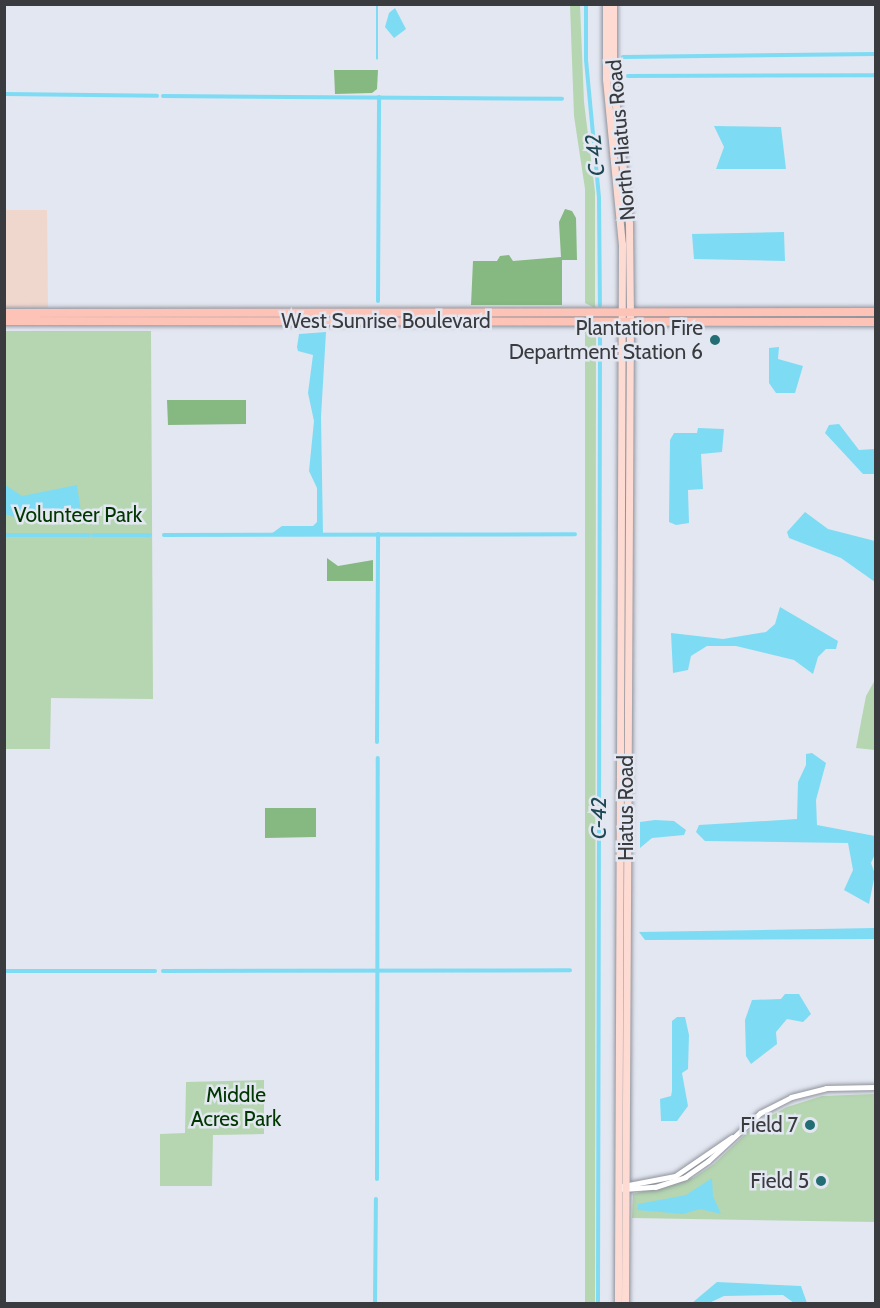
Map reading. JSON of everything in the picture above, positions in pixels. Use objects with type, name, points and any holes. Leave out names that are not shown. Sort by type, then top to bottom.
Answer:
[{"type":"highway","name":"West Sunrise Boulevard","points":[[4,313],[876,312]]},
{"type":"highway","name":"West Sunrise Boulevard","points":[[4,321],[876,322]]},
{"type":"main road","name":"North Hiatus Road","points":[[606,4],[606,79],[621,220],[626,312]]},
{"type":"main road","name":"North Hiatus Road","points":[[613,4],[613,79],[629,223],[626,312]]},
{"type":"main road","name":"Hiatus Road","points":[[625,1304],[623,1187],[626,312]]},
{"type":"main road","name":"Hiatus Road","points":[[618,1304],[623,1187]]},
{"type":"street","points":[[623,1187],[655,1187],[685,1177],[760,1113],[800,1093],[836,1087],[876,1087]]},
{"type":"shaded area","points":[[4,210],[47,210],[48,308],[5,308]]},
{"type":"green space","points":[[570,5],[580,5],[584,102],[595,192],[595,308],[585,303],[585,189],[574,116]]},
{"type":"green space","points":[[334,70],[378,70],[377,89],[372,93],[335,94]]},
{"type":"green space","points":[[565,209],[572,211],[576,218],[577,260],[562,260],[562,305],[471,305],[473,261],[497,261],[500,256],[509,255],[513,261],[561,257],[559,222]]},
{"type":"green space","points":[[590,326],[596,327],[595,1303],[585,1304],[585,332]]},
{"type":"green space","name":"Volunteer Park","points":[[5,331],[151,331],[153,699],[51,698],[50,749],[5,749]]},
{"type":"green space","points":[[167,400],[246,400],[246,424],[168,425]]},
{"type":"green space","points":[[327,558],[338,566],[373,560],[373,581],[327,581]]},
{"type":"green space","points":[[875,680],[875,750],[856,748],[866,696]]},
{"type":"green space","points":[[265,808],[316,808],[316,837],[265,838]]},
{"type":"green space","name":"Middle Acres Park","points":[[264,1080],[264,1134],[213,1135],[212,1186],[160,1186],[160,1134],[185,1133],[186,1082]]},
{"type":"green space","points":[[875,1094],[875,1222],[632,1218],[633,1194],[693,1178],[714,1164],[756,1124],[787,1107],[822,1096]]},
{"type":"water","points":[[395,8],[406,29],[394,38],[385,27],[389,13]]},
{"type":"water","points":[[714,126],[781,127],[786,169],[716,169],[724,147]]},
{"type":"water","points":[[784,232],[785,261],[694,259],[692,234]]},
{"type":"water","points":[[326,332],[321,417],[323,534],[271,534],[282,526],[313,526],[317,522],[317,488],[309,471],[314,421],[308,393],[313,355],[298,351],[297,347],[299,334]]},
{"type":"water","points":[[779,347],[778,359],[803,366],[795,393],[776,393],[769,383],[769,348]]},
{"type":"water","points":[[839,424],[859,450],[875,449],[875,474],[863,474],[825,433],[829,425]]},
{"type":"water","points":[[698,428],[724,429],[722,452],[701,454],[703,489],[688,490],[689,523],[676,525],[669,522],[670,440],[674,433],[697,433]]},
{"type":"water","points":[[4,484],[22,496],[77,485],[81,512],[75,516],[41,508],[18,518],[5,514]]},
{"type":"water","points":[[805,512],[828,529],[875,541],[875,582],[841,558],[789,538],[787,532]]},
{"type":"water","points":[[780,607],[838,641],[836,649],[826,649],[818,657],[813,674],[794,660],[736,646],[707,646],[691,656],[688,670],[673,673],[671,633],[723,639],[766,632],[775,624]]},
{"type":"water","points":[[812,753],[826,763],[816,800],[817,825],[875,836],[875,854],[871,863],[875,874],[869,904],[844,890],[853,870],[848,843],[705,841],[696,832],[699,825],[797,819],[798,782],[806,765],[806,754]]},
{"type":"water","points":[[674,821],[686,830],[684,835],[652,838],[640,848],[640,822]]},
{"type":"water","points":[[875,928],[875,939],[645,940],[639,932]]},
{"type":"water","points":[[785,994],[799,994],[811,1014],[803,1022],[787,1019],[776,1032],[777,1044],[751,1064],[746,1056],[745,1020],[752,1000],[781,999]]},
{"type":"water","points":[[677,1017],[685,1017],[689,1035],[688,1069],[682,1073],[688,1106],[677,1121],[661,1121],[660,1099],[671,1096],[672,1091],[672,1021]]},
{"type":"water","points":[[712,1178],[713,1196],[721,1214],[700,1209],[683,1214],[637,1210],[638,1204],[686,1195]]},
{"type":"water","points":[[717,1282],[801,1286],[807,1303],[794,1303],[783,1295],[724,1296],[709,1303],[692,1303]]},
{"type":"waterway","points":[[377,4],[377,59]]},
{"type":"waterway","name":"C-42","points":[[586,4],[586,60],[599,198],[600,305]]},
{"type":"waterway","points":[[623,57],[876,54]]},
{"type":"waterway","points":[[628,76],[876,75]]},
{"type":"waterway","points":[[4,94],[157,96]]},
{"type":"waterway","points":[[163,96],[562,99]]},
{"type":"waterway","points":[[378,301],[379,97]]},
{"type":"waterway","name":"C-42","points":[[598,1304],[600,332]]},
{"type":"waterway","points":[[377,742],[378,534]]},
{"type":"waterway","points":[[164,535],[575,534]]},
{"type":"waterway","points":[[4,535],[89,535]]},
{"type":"waterway","points":[[93,535],[150,535]]},
{"type":"waterway","points":[[377,1179],[378,758]]},
{"type":"waterway","points":[[163,971],[570,970]]},
{"type":"waterway","points":[[4,971],[155,971]]},
{"type":"waterway","points":[[375,1304],[376,1199]]},
{"type":"place","name":"Plantation Fire Department Station 6","points":[[715,340]]},
{"type":"place","name":"Field 7","points":[[810,1125]]},
{"type":"place","name":"Field 5","points":[[821,1181]]}]
